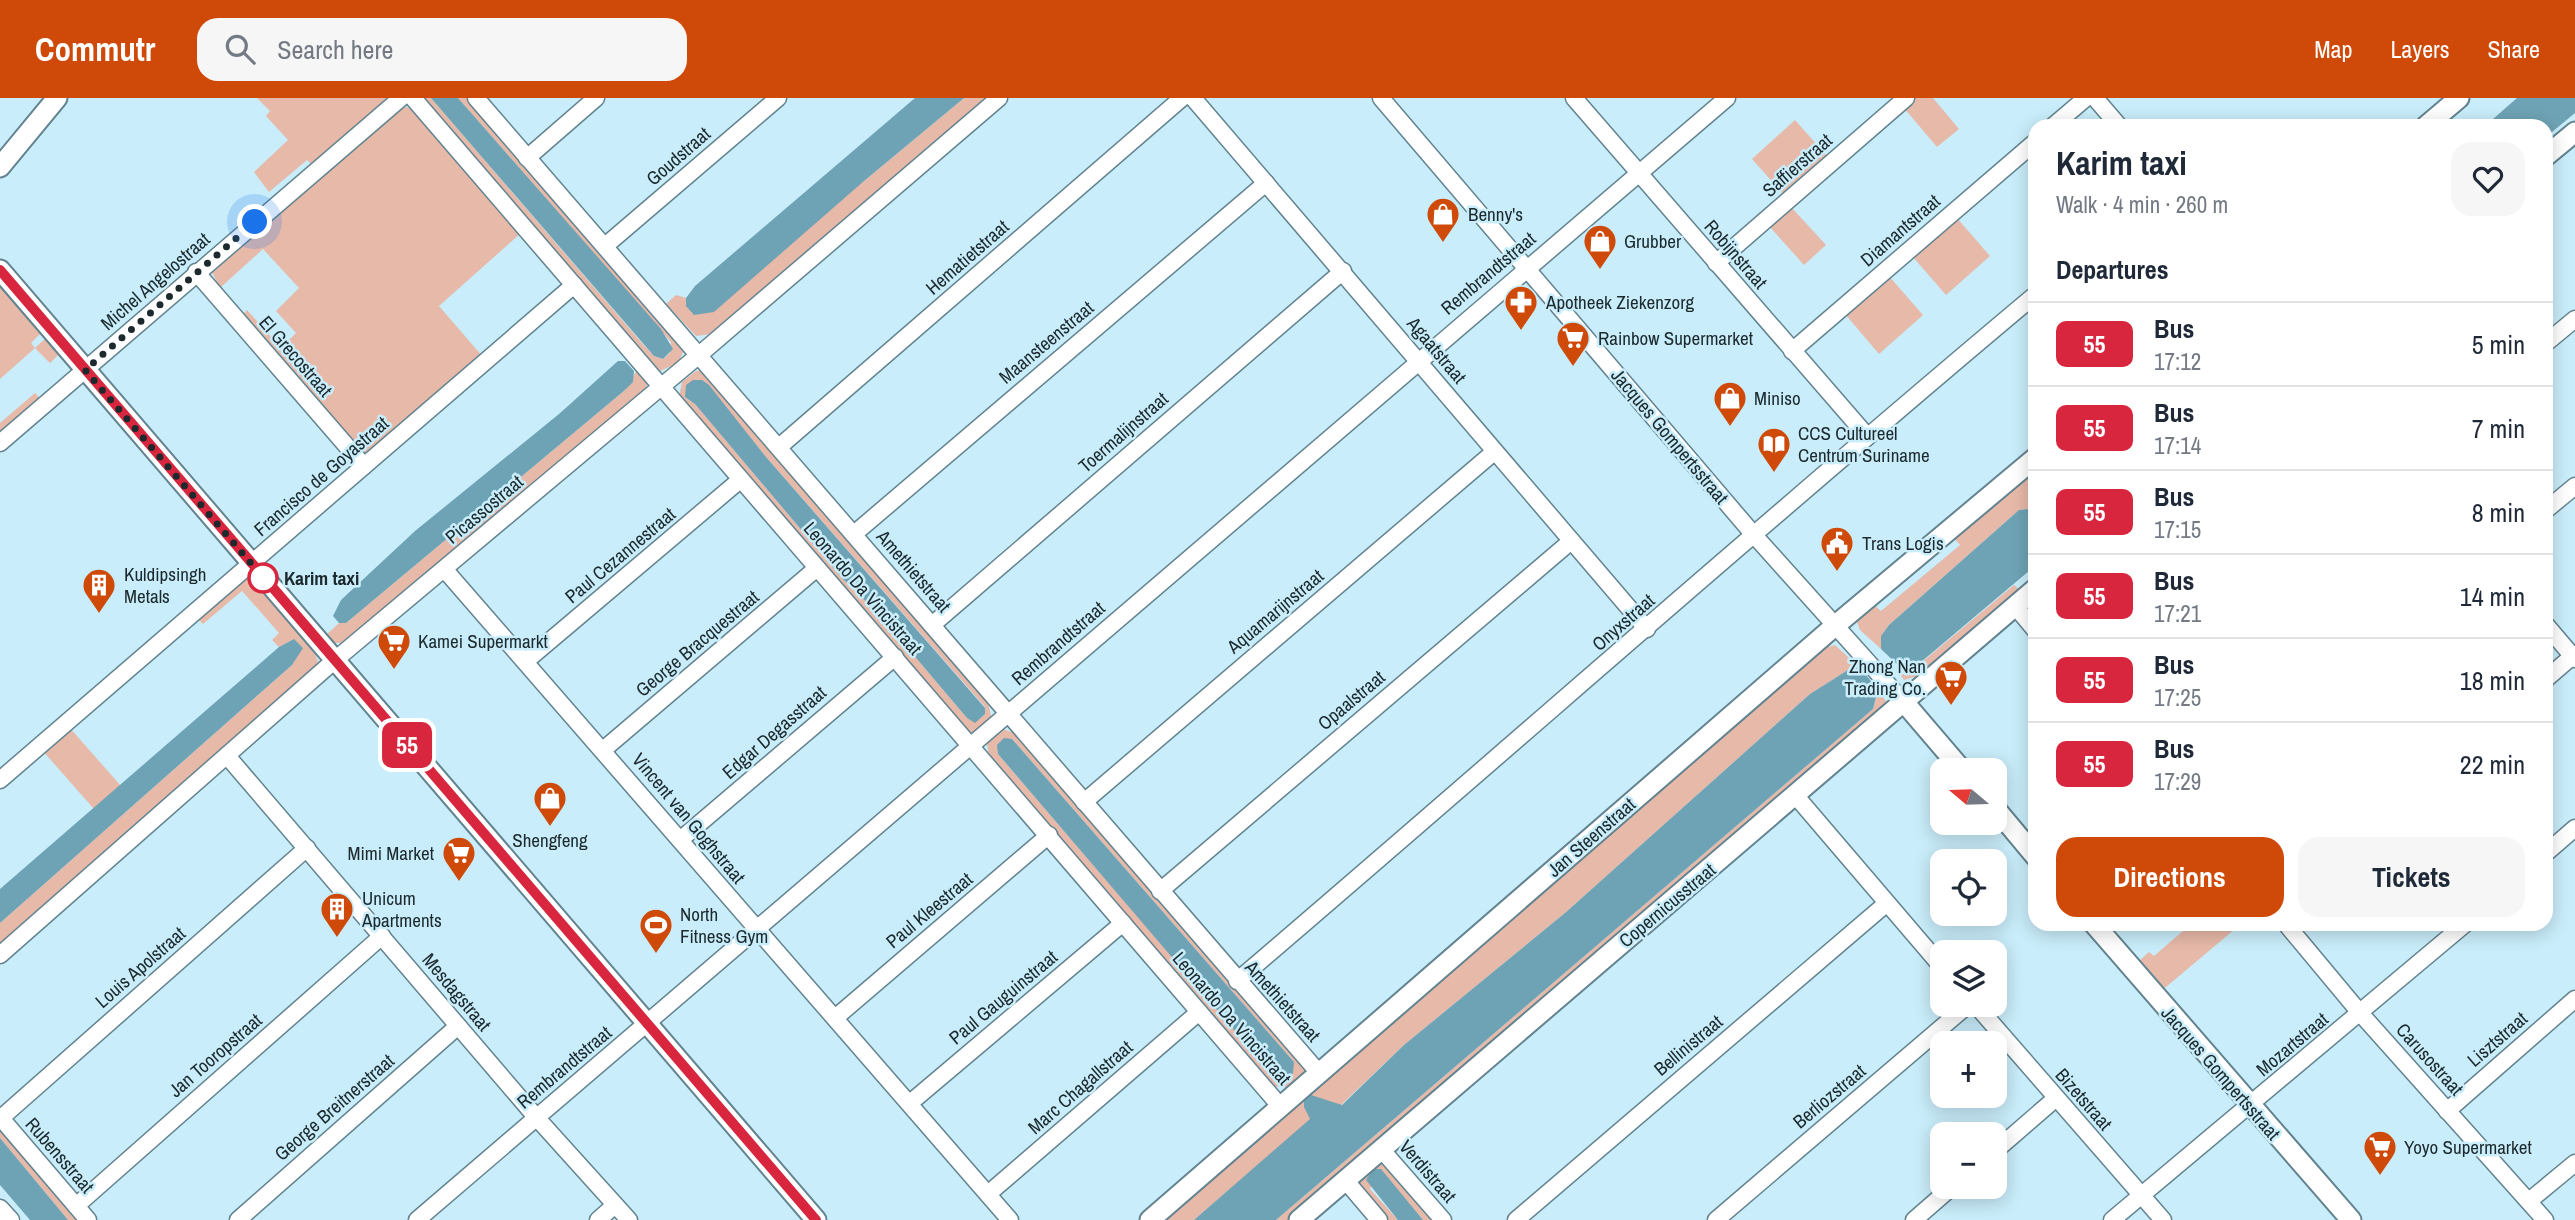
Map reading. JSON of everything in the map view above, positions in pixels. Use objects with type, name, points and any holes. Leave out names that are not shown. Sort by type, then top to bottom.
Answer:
[{"type":"street","points":[[0,167],[57,98]]},
{"type":"street","name":"Michel Angelostraat","points":[[0,443],[401,98]]},
{"type":"street","name":"Leonardo Da Vincistraat","points":[[413,98],[1280,1106]]},
{"type":"street","name":"Amethietstraat","points":[[476,98],[1319,1073]]},
{"type":"street","points":[[527,158],[596,98]]},
{"type":"street","name":"Goudstraat","points":[[605,246],[778,98]]},
{"type":"street","name":"Picassostraat","points":[[0,955],[335,660],[445,570],[999,98]]},
{"type":"street","name":"Hematietstraat","points":[[779,447],[1182,98]]},
{"type":"street","name":"Agaatstraat","points":[[1193,98],[1647,629]]},
{"type":"street","name":"Jacques Gompertsstraat","points":[[1381,98],[1754,535],[1842,630],[1952,758]]},
{"type":"street","name":"Robijnstraat","points":[[1574,98],[1867,436]]},
{"type":"street","name":"Rembrandtstraat","points":[[416,1220],[1727,98]]},
{"type":"street","name":"Saffierstraat","points":[[1716,263],[1906,98]]},
{"type":"street","points":[[2061,119],[2086,98]]},
{"type":"street","points":[[2095,98],[2113,119]]},
{"type":"street","points":[[2434,119],[2459,98]]},
{"type":"street","points":[[2553,150],[2575,132]]},
{"type":"street","name":"Diamantstraat","points":[[1792,351],[2028,148]]},
{"type":"street","name":"Maansteenstraat","points":[[854,534],[1266,183]]},
{"type":"street","points":[[0,270],[816,1220]]},
{"type":"street","name":"Toermalijnstraat","points":[[932,625],[1343,271]]},
{"type":"street","name":"El Grecostraat","points":[[197,272],[364,466]]},
{"type":"street","name":"Francisco de Goyastraat","points":[[0,780],[574,285]]},
{"type":"street","name":"Onyxstraat","points":[[1237,981],[1867,436],[2028,301]]},
{"type":"street","points":[[2553,337],[2575,319]]},
{"type":"street","name":"Aquamarijnstraat","points":[[1084,802],[1494,452]]},
{"type":"street","name":"Jan Steenstraat","points":[[1150,1220],[1280,1106],[1842,630],[2028,464]]},
{"type":"street","name":"Paul Cezannestraat","points":[[526,661],[740,480]]},
{"type":"street","points":[[2553,504],[2575,486]]},
{"type":"street","name":"Opaalstraat","points":[[1160,891],[1570,542]]},
{"type":"street","name":"George Bracquestraat","points":[[603,750],[817,568]]},
{"type":"street","name":"Vincent van Goghstraat","points":[[445,570],[1010,1220]]},
{"type":"street","name":"Copernicusstraat","points":[[1299,1220],[1795,796],[1899,697],[2028,595]]},
{"type":"street","points":[[2015,606],[2028,622]]},
{"type":"street","points":[[2553,633],[2574,656],[2553,673]]},
{"type":"street","name":"Edgar Degasstraat","points":[[680,840],[895,657]]},
{"type":"street","name":"Mesdagstraat","points":[[228,757],[536,1117],[629,1220]]},
{"type":"street","points":[[1795,796],[1930,953]]},
{"type":"street","points":[[2007,822],[2028,848]]},
{"type":"street","points":[[2553,847],[2575,828]]},
{"type":"street","name":"Paul Kleestraat","points":[[835,1018],[1049,835]]},
{"type":"street","name":"Louis Apolstraat","points":[[0,1118],[307,848]]},
{"type":"street","name":"Bellinistraat","points":[[1516,1220],[1887,903]]},
{"type":"street","name":"Paul Gauguinstraat","points":[[910,1103],[1123,923]]},
{"type":"street","name":"Jacques Gompertsstraat","points":[[2100,931],[2249,1107],[2351,1220]]},
{"type":"street","name":"Carusostraat","points":[[2292,931],[2361,1014],[2545,1220]]},
{"type":"street","name":"Mozartstraat","points":[[2112,1220],[2457,931]]},
{"type":"street","name":"Jan Tooropstraat","points":[[76,1206],[382,936]]},
{"type":"street","name":"Lisztstraat","points":[[2447,1111],[2575,999]]},
{"type":"street","name":"Marc Chagallstraat","points":[[988,1194],[1199,1012]]},
{"type":"street","name":"Berliozstraat","points":[[1716,1220],[1954,1017]]},
{"type":"street","name":"Bizetstraat","points":[[1986,1017],[2163,1220]]},
{"type":"street","name":"George Breitnerstraat","points":[[238,1220],[458,1026]]},
{"type":"street","points":[[2007,1141],[2055,1099]]},
{"type":"street","name":"Rubensstraat","points":[[0,1118],[88,1220]]},
{"type":"street","name":"Verdistraat","points":[[1381,1149],[1443,1220]]},
{"type":"street","points":[[2529,1201],[2575,1163]]},
{"type":"street","points":[[1346,1181],[1379,1220]]},
{"type":"street","points":[[1914,1220],[1938,1199]]},
{"type":"street","points":[[598,1220],[615,1205]]},
{"type":"street","points":[[0,1208],[11,1220]]},
{"type":"shaded area","points":[[257,98],[395,98],[314,167],[307,160],[269,192],[254,172],[288,140],[266,116],[270,111]]},
{"type":"shaded area","points":[[421,98],[431,98],[641,342],[654,356],[663,359],[670,353],[671,342],[458,98],[469,98],[681,344],[684,350],[678,363],[660,371],[652,366]]},
{"type":"shaded area","points":[[964,98],[990,98],[712,334],[696,336],[666,304],[676,295],[686,298],[686,306],[864,181]]},
{"type":"shaded area","points":[[1913,98],[1933,98],[1959,129],[1937,147],[1903,107]]},
{"type":"shaded area","points":[[407,107],[414,110],[521,233],[439,306],[483,357],[370,454],[363,453],[242,315],[247,310],[281,348],[296,333],[276,311],[299,288],[263,249],[220,288],[212,272],[216,265],[399,109]]},
{"type":"shaded area","points":[[1795,120],[1827,156],[1784,195],[1752,159]]},
{"type":"shaded area","points":[[1791,207],[1826,245],[1804,265],[1770,227]]},
{"type":"shaded area","points":[[1956,217],[1990,256],[1946,295],[1912,256]]},
{"type":"shaded area","points":[[1888,275],[1923,315],[1879,354],[1845,314]]},
{"type":"shaded area","points":[[0,284],[42,332],[31,343],[35,348],[0,379]]},
{"type":"shaded area","points":[[48,336],[62,351],[50,363],[35,348]]},
{"type":"shaded area","points":[[637,370],[647,384],[645,392],[346,643],[331,643],[325,636],[339,623],[346,623],[625,390]]},
{"type":"shaded area","points":[[696,371],[702,371],[988,703],[992,720],[976,734],[966,731],[679,397],[682,382]],"holes":[[[708,385],[766,457],[985,707],[985,714],[975,722],[967,718],[878,613],[842,578],[695,404],[685,397]]]},
{"type":"shaded area","points":[[35,393],[40,398],[0,434],[0,423]]},
{"type":"shaded area","points":[[2028,471],[2028,509],[2019,510],[1889,625],[1881,636],[1881,649],[1860,630],[1857,622],[1862,612],[1872,603],[1881,611],[1960,545],[1952,536]]},
{"type":"shaded area","points":[[249,577],[256,580],[313,648],[318,662],[315,669],[0,946],[0,923],[292,665],[294,639],[279,647],[272,640],[279,633],[242,591],[203,624],[198,619]]},
{"type":"shaded area","points":[[2014,585],[2021,591],[1924,674],[1904,680],[1900,674],[1909,673]]},
{"type":"shaded area","points":[[1835,645],[1859,667],[1851,668],[1810,694],[1565,913],[1404,1045],[1341,1105],[1311,1119],[1194,1220],[1157,1220],[1824,648]]},
{"type":"shaded area","points":[[1878,689],[1887,703],[1880,712],[1289,1220],[1276,1220],[1873,709]]},
{"type":"shaded area","points":[[69,727],[121,786],[94,809],[42,750]]},
{"type":"shaded area","points":[[1003,729],[1017,734],[1307,1067],[1307,1074],[1291,1088],[1271,1086],[989,756],[987,744]],"holes":[[[1012,739],[1294,1062],[1277,1079],[998,754]]]},
{"type":"shaded area","points":[[2183,931],[2233,931],[2160,992],[2137,963],[2149,952],[2154,956]]},
{"type":"shaded area","points":[[0,1128],[80,1220],[68,1220],[0,1138]]},
{"type":"shaded area","points":[[1379,1163],[1391,1169],[1437,1220],[1423,1220],[1380,1169],[1370,1189],[1398,1220],[1386,1220],[1360,1184],[1360,1178]]},
{"type":"water","points":[[431,98],[458,98],[661,329],[673,349],[663,359],[654,356]]},
{"type":"water","points":[[915,98],[964,98],[714,312],[694,315],[686,306],[686,298],[695,286]]},
{"type":"water","points":[[2517,98],[2575,98],[2575,113],[2553,131],[2553,119],[2493,119]]},
{"type":"water","points":[[618,361],[625,361],[634,371],[633,382],[625,390],[346,623],[339,623],[333,616],[341,600],[415,531],[559,414]]},
{"type":"water","points":[[693,380],[702,380],[709,385],[766,457],[985,708],[985,714],[975,723],[967,718],[878,613],[842,578],[695,404],[685,397],[686,385]]},
{"type":"water","points":[[2028,509],[2028,572],[1908,673],[1904,671],[1881,649],[1881,636],[1889,625],[2019,510]]},
{"type":"water","points":[[294,639],[303,648],[292,665],[0,923],[0,889],[279,647]]},
{"type":"water","points":[[1859,667],[1878,689],[1873,709],[1276,1220],[1194,1220],[1310,1119],[1304,1107],[1304,1100],[1311,1095],[1342,1105],[1404,1045],[1565,913],[1810,694],[1851,668]]},
{"type":"water","points":[[1004,738],[1012,739],[1294,1062],[1293,1073],[1287,1079],[1277,1080],[998,754],[997,745]]},
{"type":"water","points":[[0,1138],[68,1220],[30,1220],[0,1185]]},
{"type":"water","points":[[1373,1169],[1381,1169],[1423,1220],[1398,1220],[1366,1180]]},
{"type":"bus line","name":"55","points":[[0,270],[816,1220]]},
{"type":"place","name":"Benny's","points":[[1443,244]]},
{"type":"place","name":"Grubber","points":[[1600,271]]},
{"type":"place","name":"Apotheek Ziekenzorg","points":[[1521,332]]},
{"type":"place","name":"Rainbow Supermarket","points":[[1573,368]]},
{"type":"place","name":"Miniso","points":[[1730,428]]},
{"type":"place","name":"CCS Cultureel Centrum Suriname","points":[[1774,474]]},
{"type":"place","name":"Trans Logis","points":[[1837,573]]},
{"type":"place","name":"Karim taxi","points":[[263,578]]},
{"type":"place","name":"Kuldipsingh Metals","points":[[99,615]]},
{"type":"place","name":"Kamei Supermarkt","points":[[394,671]]},
{"type":"place","name":"Zhong Nan Trading Co.","points":[[1951,707]]},
{"type":"place","name":"Shengfeng","points":[[550,828]]},
{"type":"place","name":"Mimi Market","points":[[459,883]]},
{"type":"place","name":"Unicum Apartments","points":[[337,939]]},
{"type":"place","name":"North Fitness Gym","points":[[656,955]]},
{"type":"place","name":"Yoyo Supermarket","points":[[2380,1177]]},
{"type":"route","points":[[255,222],[85,370],[268,583],[263,578]]}]
